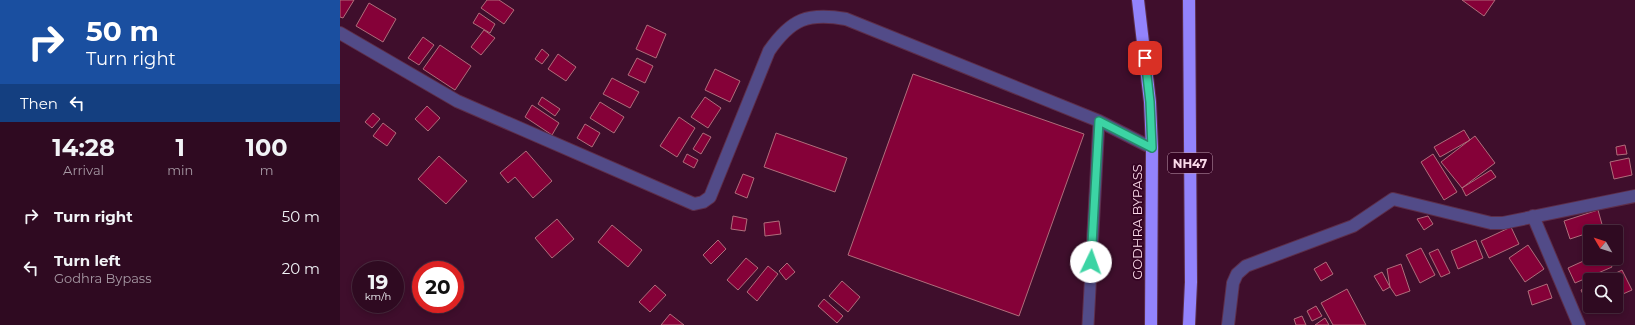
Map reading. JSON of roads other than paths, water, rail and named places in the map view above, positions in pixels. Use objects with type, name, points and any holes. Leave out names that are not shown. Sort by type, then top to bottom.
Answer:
[{"type":"highway","name":"GODHRA BYPASS","points":[[1138,0],[1150,102],[1152,148],[1151,325]]},
{"type":"highway","name":"NH47","points":[[1189,325],[1191,282],[1190,0]]},
{"type":"street","points":[[340,33],[457,101],[694,204],[704,202],[710,197],[769,51],[781,34],[797,22],[814,16],[830,16],[846,20],[1099,121],[1152,148]]},
{"type":"street","points":[[1228,325],[1233,283],[1237,274],[1246,266],[1353,226],[1365,219],[1383,204],[1393,199],[1491,223],[1503,223],[1635,196]]},
{"type":"street","points":[[1533,216],[1579,325]]},
{"type":"lane","points":[[1088,325],[1099,121]]}]
